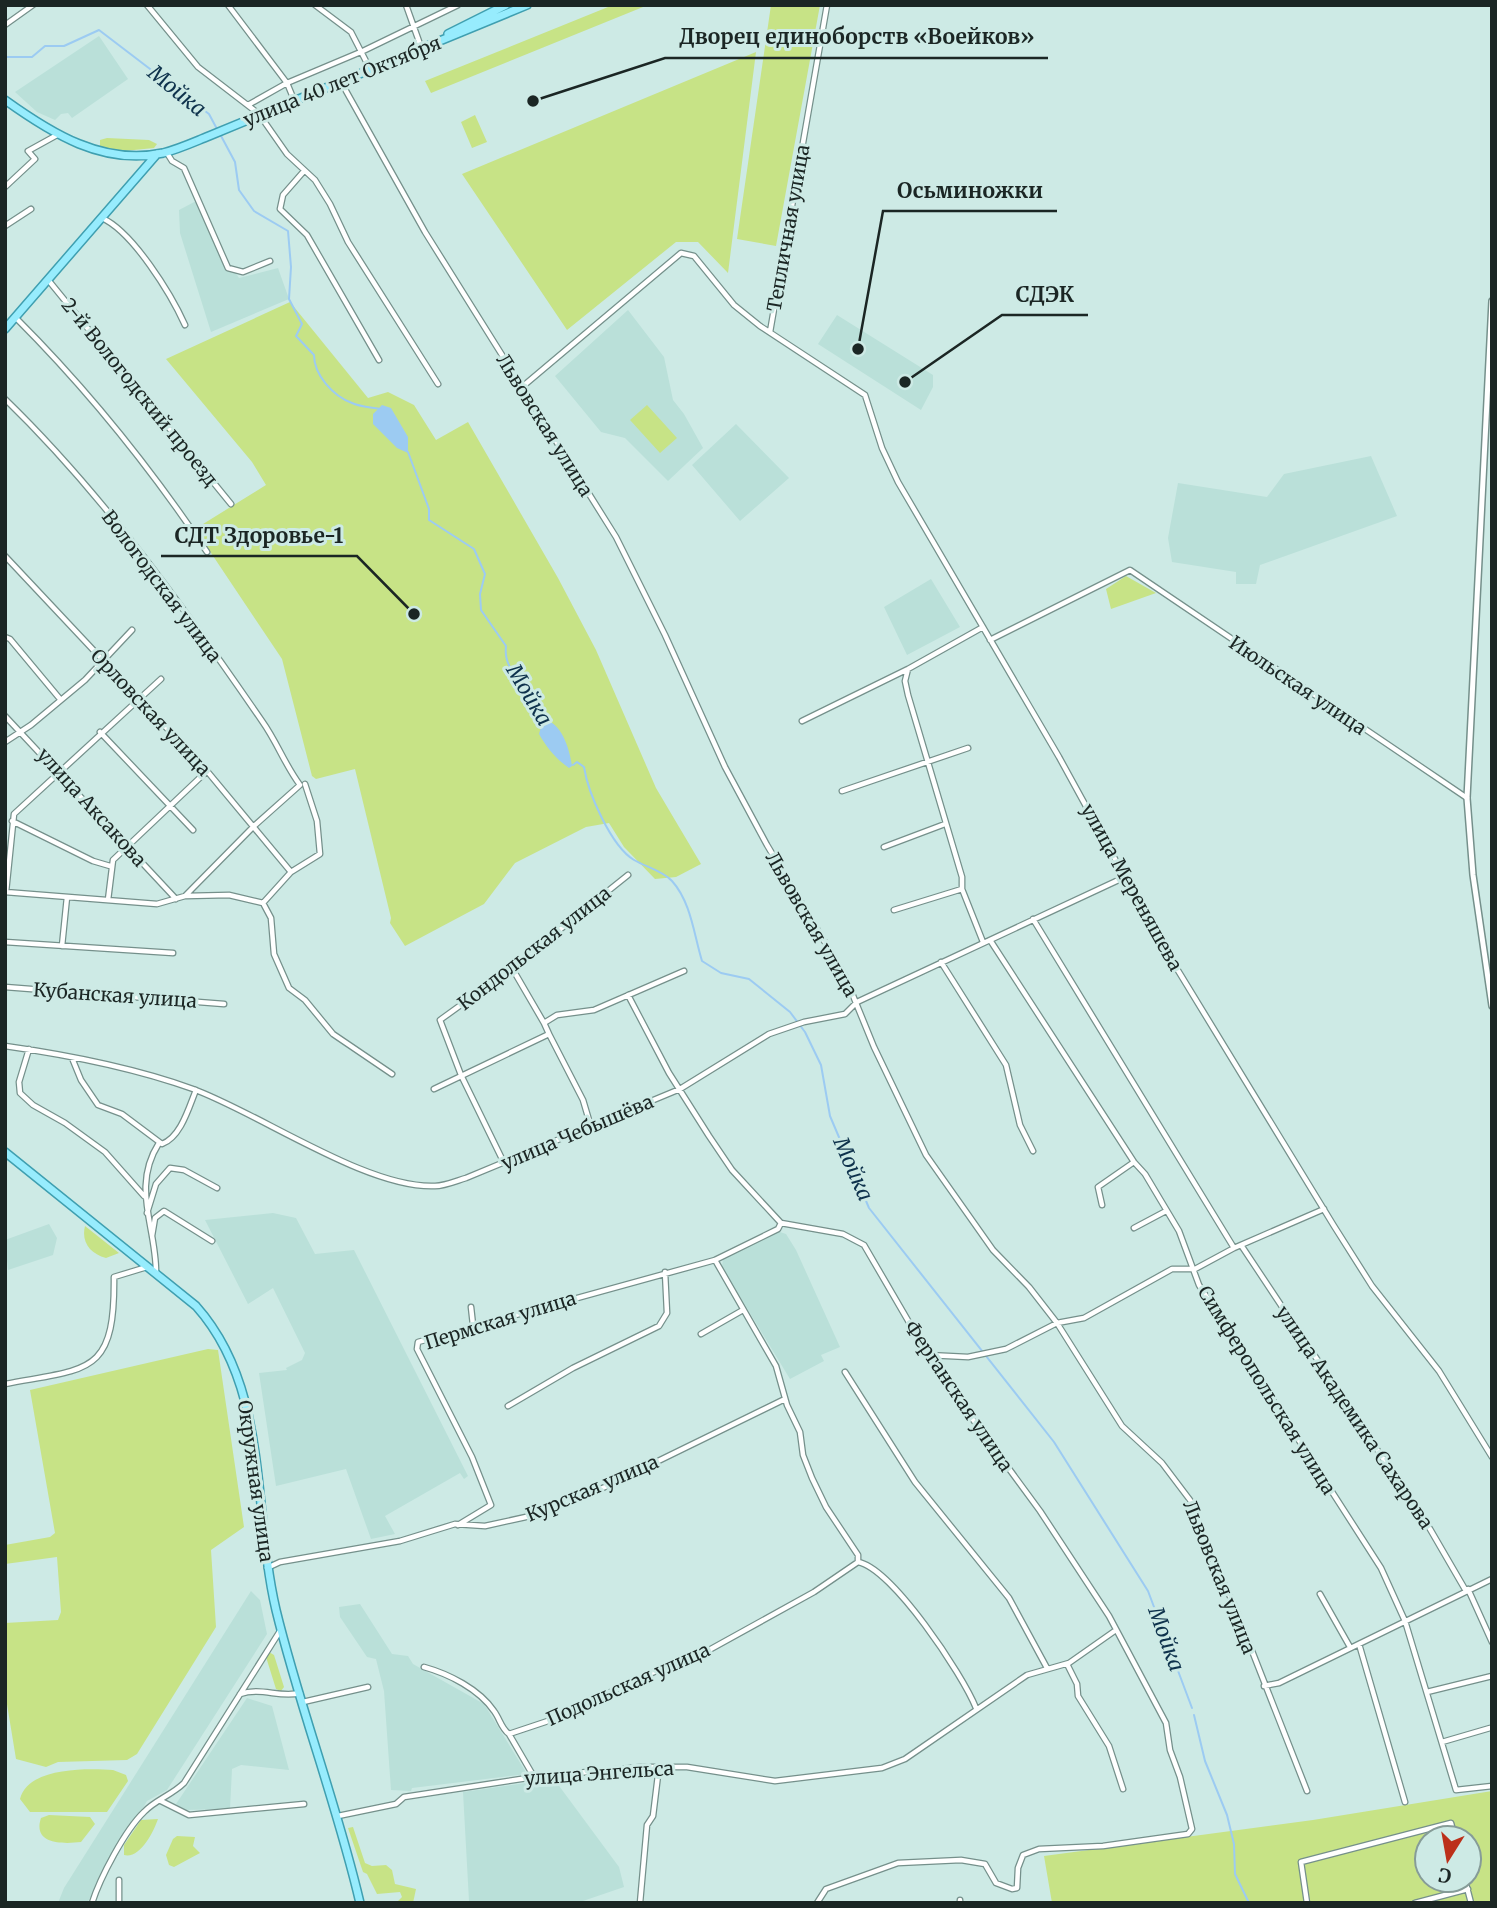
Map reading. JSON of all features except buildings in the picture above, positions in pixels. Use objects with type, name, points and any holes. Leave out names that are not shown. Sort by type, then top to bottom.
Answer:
[{"type":"main road","points":[[432,43],[506,5]]},
{"type":"main road","name":"улица 40 лет Октября","points":[[5,100],[57,135],[102,152],[157,154],[209,136],[527,5]]},
{"type":"main road","points":[[5,329],[157,154]]},
{"type":"main road","name":"Окружная улица","points":[[5,1152],[196,1306],[213,1325],[237,1368],[246,1402],[267,1568],[281,1630],[338,1816],[360,1903]]},
{"type":"street","points":[[5,25],[33,5]]},
{"type":"street","points":[[147,5],[198,67],[259,114],[280,145],[315,180],[348,242],[438,384]]},
{"type":"street","points":[[228,5],[287,83],[294,100]]},
{"type":"street","points":[[316,5],[351,32],[370,69]]},
{"type":"street","points":[[406,5],[421,47]]},
{"type":"street","points":[[248,105],[287,83],[363,51],[458,5]]},
{"type":"street","name":"Тепличная улица","points":[[522,387],[681,253],[694,256],[734,305],[771,332],[786,225],[827,5]]},
{"type":"street","name":"Львовская улица","points":[[340,82],[418,221],[616,537],[665,635],[725,767],[767,845],[832,951],[926,1155],[993,1250],[1029,1287],[1057,1323],[1122,1426],[1162,1463],[1193,1504],[1210,1554],[1234,1605],[1307,1791]]},
{"type":"street","points":[[5,187],[35,159],[28,151],[57,135]]},
{"type":"street","points":[[166,152],[172,161],[184,168],[228,268],[243,272],[270,261]]},
{"type":"street","points":[[304,171],[283,195],[281,211],[305,232],[379,360]]},
{"type":"street","points":[[5,226],[31,209]]},
{"type":"street","points":[[101,218],[115,224],[145,261],[185,325]]},
{"type":"street","name":"2-й Вологодский проезд","points":[[49,281],[231,504]]},
{"type":"street","points":[[1492,301],[1466,798],[1473,875],[1492,1006]]},
{"type":"street","points":[[16,318],[71,374],[121,432],[161,482],[207,552]]},
{"type":"street","name":"улица Мереняшева","points":[[771,332],[865,395],[891,468],[1160,941],[1373,1286],[1438,1371],[1492,1457]]},
{"type":"street","name":"Вологодская улица","points":[[5,399],[61,456],[164,585],[262,720],[303,785],[317,821],[320,854],[291,872]]},
{"type":"street","name":"Орловская улица","points":[[5,556],[207,771],[291,872]]},
{"type":"street","name":"Июльская улица","points":[[990,640],[1130,570],[1466,798]]},
{"type":"street","points":[[802,721],[908,669],[983,627]]},
{"type":"street","points":[[5,742],[85,680],[132,630]]},
{"type":"street","points":[[5,637],[10,639],[60,699]]},
{"type":"street","points":[[908,669],[905,686],[962,877],[962,889],[983,942]]},
{"type":"street","points":[[161,679],[137,698],[17,811],[12,821],[5,892],[157,904],[186,896],[229,895],[263,903],[271,918],[274,954],[289,988],[305,1000],[333,1034],[392,1074]]},
{"type":"street","name":"улица Аксакова","points":[[5,716],[22,730],[176,899]]},
{"type":"street","points":[[100,732],[193,830]]},
{"type":"street","points":[[842,791],[968,748]]},
{"type":"street","points":[[108,900],[110,866],[207,771]]},
{"type":"street","points":[[186,896],[254,826],[303,785]]},
{"type":"street","points":[[12,821],[93,861],[110,866]]},
{"type":"street","points":[[884,847],[945,824]]},
{"type":"street","points":[[263,903],[291,872]]},
{"type":"street","name":"Кондольская улица","points":[[461,1075],[440,1020],[513,968],[628,875]]},
{"type":"street","name":"улица Чебышёва","points":[[5,1046],[127,1067],[196,1090],[360,1168],[409,1183],[437,1187],[504,1163],[680,1089],[769,1034],[804,1021],[845,1013],[857,1002],[1125,877]]},
{"type":"street","points":[[894,909],[962,889]]},
{"type":"street","points":[[62,946],[67,897]]},
{"type":"street","points":[[1033,919],[1234,1248]]},
{"type":"street","name":"Симферопольская улица","points":[[990,940],[1134,1162],[1145,1174],[1179,1231],[1199,1285],[1381,1568],[1405,1621],[1456,1790],[1492,1786]]},
{"type":"street","points":[[5,942],[173,953]]},
{"type":"street","points":[[941,962],[1004,1061],[1020,1125],[1033,1151]]},
{"type":"street","points":[[513,968],[583,1100],[591,1127]]},
{"type":"street","points":[[544,1023],[557,1015],[594,1010],[684,971]]},
{"type":"street","name":"Кубанская улица","points":[[5,987],[224,1004]]},
{"type":"street","points":[[628,995],[680,1089],[732,1170],[781,1223]]},
{"type":"street","points":[[434,1089],[549,1034]]},
{"type":"street","points":[[29,1049],[19,1082],[20,1093],[33,1105],[65,1123],[105,1152],[144,1195]]},
{"type":"street","points":[[72,1057],[81,1080],[98,1105],[122,1114],[159,1143],[167,1143],[182,1123],[196,1090]]},
{"type":"street","points":[[461,1075],[504,1163]]},
{"type":"street","points":[[156,1272],[144,1195],[145,1175],[159,1143]]},
{"type":"street","points":[[1102,1205],[1098,1187],[1134,1162]]},
{"type":"street","points":[[147,1213],[156,1184],[170,1168],[184,1170],[218,1188]]},
{"type":"street","points":[[928,1355],[955,1358],[983,1356],[1006,1349],[1057,1323],[1084,1318],[1172,1269],[1195,1269],[1234,1248],[1324,1209]]},
{"type":"street","points":[[152,1240],[155,1219],[163,1211],[212,1241]]},
{"type":"street","points":[[1134,1228],[1166,1211]]},
{"type":"street","name":"Пермская улица","points":[[458,1525],[491,1505],[472,1457],[417,1349],[418,1342],[715,1260],[778,1228],[781,1223]]},
{"type":"street","name":"Ферганская улица","points":[[781,1223],[844,1234],[864,1245],[928,1355],[1040,1511],[1116,1630],[1166,1723],[1191,1832],[1103,1846],[1039,1849],[1024,1855],[1018,1868],[1017,1888],[1012,1889],[996,1882],[985,1864],[961,1860],[898,1863],[827,1889],[817,1903]]},
{"type":"street","name":"улица Академика Сахарова","points":[[1241,1245],[1430,1529],[1467,1590],[1492,1642]]},
{"type":"street","points":[[715,1260],[776,1366],[785,1399],[800,1432],[803,1455],[812,1478],[826,1507],[858,1555],[858,1562],[872,1566],[925,1623],[969,1691],[976,1708]]},
{"type":"street","points":[[5,1384],[81,1370],[95,1361],[106,1345],[112,1322],[114,1277],[148,1266]]},
{"type":"street","points":[[508,1406],[573,1368],[659,1326],[667,1313],[665,1272]]},
{"type":"street","points":[[471,1307],[473,1325]]},
{"type":"street","points":[[701,1334],[743,1310]]},
{"type":"street","points":[[845,1372],[915,1482],[1009,1598],[1048,1668]]},
{"type":"street","name":"Курская улица","points":[[267,1568],[280,1562],[400,1541],[440,1527],[485,1526],[535,1515],[605,1487],[785,1399]]},
{"type":"street","name":"Подольская улица","points":[[509,1734],[557,1717],[654,1672],[691,1660],[814,1592],[858,1562]]},
{"type":"street","points":[[1264,1685],[1279,1683],[1492,1579]]},
{"type":"street","points":[[1320,1594],[1350,1647]]},
{"type":"street","points":[[92,1903],[120,1847],[143,1812],[171,1796],[184,1783],[281,1630]]},
{"type":"street","name":"улица Энгельса","points":[[338,1816],[396,1804],[404,1797],[534,1777],[659,1767],[687,1768],[775,1781],[882,1768],[905,1759],[1027,1675],[1067,1664],[1116,1630]]},
{"type":"street","points":[[1359,1644],[1405,1802]]},
{"type":"street","points":[[1067,1664],[1077,1684],[1078,1696],[1109,1746],[1123,1789]]},
{"type":"street","points":[[424,1667],[454,1678],[474,1691],[493,1709],[534,1777]]},
{"type":"street","points":[[251,1676],[253,1687],[258,1691]]},
{"type":"street","points":[[1427,1692],[1492,1676]]},
{"type":"street","points":[[303,1702],[368,1687]]},
{"type":"street","points":[[239,1694],[258,1691],[288,1696],[300,1693]]},
{"type":"street","points":[[1443,1742],[1490,1728]]},
{"type":"street","points":[[640,1903],[647,1825],[653,1816],[659,1767]]},
{"type":"street","points":[[161,1800],[189,1815],[304,1804]]},
{"type":"street","points":[[1307,1903],[1301,1862],[1413,1833]]},
{"type":"street","points":[[118,1903],[119,1880]]},
{"type":"street","points":[[1415,1903],[1449,1894]]},
{"type":"shaded area","points":[[99,36],[128,79],[72,118],[68,113],[61,114],[55,120],[37,112],[15,92]]},
{"type":"shaded area","points":[[198,200],[215,241],[239,278],[278,268],[289,299],[211,332],[180,233],[179,210]]},
{"type":"shaded area","points":[[628,310],[664,357],[673,400],[703,448],[668,481],[625,438],[601,432],[555,376]]},
{"type":"shaded area","points":[[837,315],[933,375],[933,387],[921,410],[818,344]]},
{"type":"shaded area","points":[[736,424],[789,478],[740,521],[692,465]]},
{"type":"shaded area","points":[[1371,456],[1397,516],[1260,565],[1256,584],[1236,584],[1236,572],[1172,562],[1168,538],[1178,483],[1267,497],[1284,474]]},
{"type":"shaded area","points":[[931,579],[960,627],[907,655],[884,607]]},
{"type":"shaded area","points":[[273,1213],[296,1218],[315,1254],[354,1250],[468,1476],[464,1479],[460,1473],[385,1516],[395,1534],[371,1539],[346,1469],[276,1486],[259,1373],[287,1370],[286,1368],[302,1360],[305,1353],[273,1288],[248,1304],[205,1220]]},
{"type":"shaded area","points":[[49,1224],[57,1238],[53,1255],[8,1270],[5,1240]]},
{"type":"shaded area","points":[[777,1231],[786,1234],[796,1250],[840,1347],[821,1355],[824,1361],[790,1379],[722,1267],[723,1259]]},
{"type":"shaded area","points":[[251,1591],[260,1600],[267,1634],[167,1790],[147,1801],[87,1903],[58,1903],[64,1888]]},
{"type":"shaded area","points":[[360,1604],[392,1654],[408,1656],[413,1664],[484,1704],[527,1774],[412,1788],[411,1791],[391,1790],[384,1691],[376,1659],[367,1657],[340,1617],[339,1607]]},
{"type":"shaded area","points":[[247,1698],[272,1706],[289,1770],[241,1765],[232,1769],[230,1809],[184,1810],[176,1804]]},
{"type":"shaded area","points":[[554,1779],[619,1867],[624,1887],[583,1901],[469,1901],[463,1792]]},
{"type":"green space","points":[[613,5],[648,5],[431,93],[425,81]]},
{"type":"green space","points":[[771,5],[820,5],[776,246],[737,239]]},
{"type":"green space","points":[[756,52],[728,273],[698,242],[676,242],[567,330],[462,174]]},
{"type":"green space","points":[[475,115],[487,142],[472,148],[461,122]]},
{"type":"green space","points":[[100,140],[149,140],[157,144],[154,148],[124,151],[100,147]]},
{"type":"green space","points":[[290,302],[368,398],[388,392],[414,405],[436,440],[468,422],[558,578],[596,650],[656,788],[701,864],[676,877],[655,879],[624,847],[609,823],[586,827],[515,863],[484,904],[405,946],[390,923],[355,769],[316,779],[312,776],[282,659],[195,529],[266,485],[252,462],[166,359]]},
{"type":"green space","points":[[647,405],[677,438],[660,453],[630,420]]},
{"type":"green space","points":[[1126,576],[1156,593],[1111,609],[1106,589]]},
{"type":"green space","points":[[85,1226],[119,1253],[106,1258],[91,1250],[84,1237]]},
{"type":"green space","points":[[208,1349],[218,1350],[244,1527],[211,1550],[216,1627],[137,1754],[127,1760],[58,1762],[46,1767],[16,1759],[5,1692],[5,1623],[58,1620],[61,1612],[57,1557],[5,1564],[5,1545],[50,1537],[55,1533],[30,1390]]},
{"type":"green space","points":[[269,1652],[274,1655],[284,1687],[281,1691],[276,1689],[266,1657]]},
{"type":"green space","points":[[74,1770],[113,1770],[126,1775],[128,1781],[107,1812],[30,1812],[20,1799],[25,1788],[46,1775]]},
{"type":"green space","points":[[1492,1791],[1492,1903],[1052,1903],[1044,1856],[1313,1820]]},
{"type":"green space","points":[[49,1815],[90,1817],[95,1824],[81,1842],[51,1841],[45,1838],[39,1827],[41,1818]]},
{"type":"green space","points":[[158,1819],[140,1849],[130,1855],[124,1855],[124,1845],[141,1820]]},
{"type":"green space","points":[[353,1827],[365,1863],[372,1866],[386,1865],[392,1870],[395,1884],[416,1889],[413,1903],[396,1903],[402,1897],[400,1892],[377,1894],[367,1874],[363,1872],[348,1828]]},
{"type":"green space","points":[[177,1836],[195,1837],[193,1846],[200,1853],[174,1867],[169,1865],[166,1855]]},
{"type":"water","points":[[382,405],[391,408],[408,437],[408,453],[397,448],[373,424],[373,414]]},
{"type":"water","points":[[543,720],[555,726],[564,738],[572,766],[569,768],[552,752],[539,734]]},
{"type":"waterway","name":"Мойка","points":[[5,57],[32,57],[45,46],[64,46],[99,30],[209,114],[217,129]]},
{"type":"waterway","name":"Мойка","points":[[220,134],[235,162],[239,190],[254,211],[288,231],[291,267],[289,299],[302,324],[296,336],[314,355],[317,370],[332,390],[355,404],[380,409]]},
{"type":"waterway","name":"Мойка","points":[[408,452],[429,509],[429,520],[474,549],[485,574],[480,594],[481,610],[506,646],[510,668],[532,694],[543,720]]},
{"type":"waterway","name":"Мойка","points":[[573,765],[577,762],[584,767],[596,804],[609,831],[625,853],[668,878],[678,889],[688,909],[702,961],[721,973],[749,979],[790,1012],[805,1032],[821,1065],[830,1116],[869,1208],[1054,1442],[1148,1591],[1192,1708]]},
{"type":"waterway","name":"Мойка","points":[[1194,1715],[1205,1761],[1227,1815],[1234,1844],[1235,1874],[1249,1903]]},
{"type":"place","name":"Дворец единоборств «Воейков»","points":[[533,101]]},
{"type":"place","name":"Осьминожки","points":[[858,349]]},
{"type":"place","name":"СДЭК","points":[[905,382]]},
{"type":"place","name":"СДТ Здоровье-1","points":[[414,614]]}]
